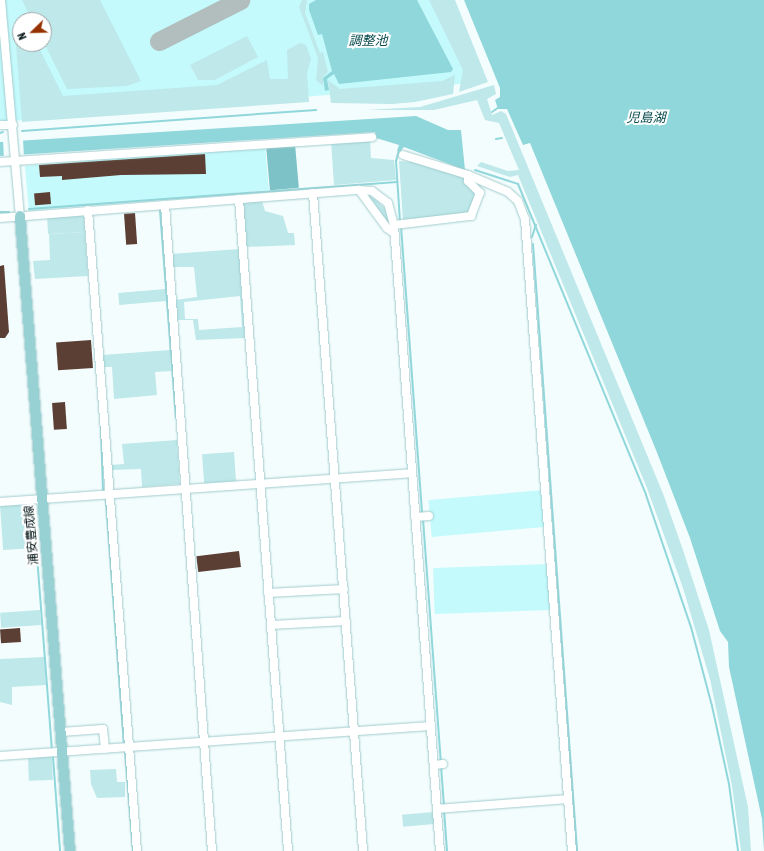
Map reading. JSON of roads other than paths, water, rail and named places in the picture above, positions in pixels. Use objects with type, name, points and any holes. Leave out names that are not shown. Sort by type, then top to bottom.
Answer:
[{"type":"main road","name":"浦安豊成線","points":[[20,216],[70,851]]},
{"type":"street","points":[[1,0],[20,216]]},
{"type":"street","points":[[0,125],[13,125]]},
{"type":"street","points":[[0,162],[372,137]]},
{"type":"street","points":[[403,155],[468,175],[514,195],[528,231],[572,851]]},
{"type":"street","points":[[359,190],[387,228],[471,216],[480,193],[468,181],[468,175]]},
{"type":"street","points":[[0,218],[359,190],[372,191],[381,196],[388,203],[397,226],[411,473],[422,517],[430,726],[438,764],[442,809],[440,851]]},
{"type":"street","points":[[313,193],[363,851]]},
{"type":"street","points":[[239,199],[288,851]]},
{"type":"street","points":[[165,205],[212,851]]},
{"type":"street","points":[[88,210],[137,851]]},
{"type":"street","points":[[0,502],[411,473]]},
{"type":"street","points":[[268,593],[344,589]]},
{"type":"street","points":[[271,625],[346,621]]},
{"type":"street","points":[[0,756],[62,753],[430,726]]},
{"type":"street","points":[[61,732],[104,730],[105,749]]},
{"type":"street","points":[[442,809],[568,799]]},
{"type":"water","name":"調整池","points":[[316,0],[417,0],[453,69],[451,72],[339,84],[334,74],[327,79],[329,90],[325,91],[323,78],[332,71],[322,34],[318,35],[309,10],[309,4]]},
{"type":"water","name":"児島湖","points":[[464,0],[764,0],[764,851],[762,819],[729,667],[728,642],[720,631],[690,538],[656,450],[530,143],[523,145],[507,109],[498,109],[495,100],[500,97],[500,88]]},
{"type":"water","points":[[416,116],[448,130],[461,130],[465,170],[404,147],[400,152],[397,151],[399,145],[376,138],[375,132],[0,156],[0,142]]},
{"type":"waterway","points":[[492,112],[499,107]]},
{"type":"waterway","points":[[22,131],[316,110]]},
{"type":"waterway","points":[[496,139],[502,138]]},
{"type":"waterway","points":[[399,150],[396,161],[400,222]]},
{"type":"waterway","points":[[475,170],[518,184],[646,495],[691,627],[712,706],[729,784],[738,851]]},
{"type":"waterway","points":[[29,209],[397,182]]},
{"type":"waterway","points":[[160,210],[176,417]]},
{"type":"waterway","points":[[0,212],[9,212]]},
{"type":"waterway","points":[[532,237],[536,225]]},
{"type":"waterway","points":[[401,226],[422,515]]},
{"type":"waterway","points":[[533,244],[577,851]]},
{"type":"waterway","points":[[101,427],[103,491]]},
{"type":"waterway","points":[[106,500],[124,745]]},
{"type":"waterway","points":[[33,504],[52,749]]},
{"type":"waterway","points":[[423,519],[441,762]]},
{"type":"waterway","points":[[125,751],[133,851]]},
{"type":"waterway","points":[[53,757],[60,851]]},
{"type":"waterway","points":[[441,766],[444,806]]},
{"type":"waterway","points":[[444,810],[447,851]]}]
